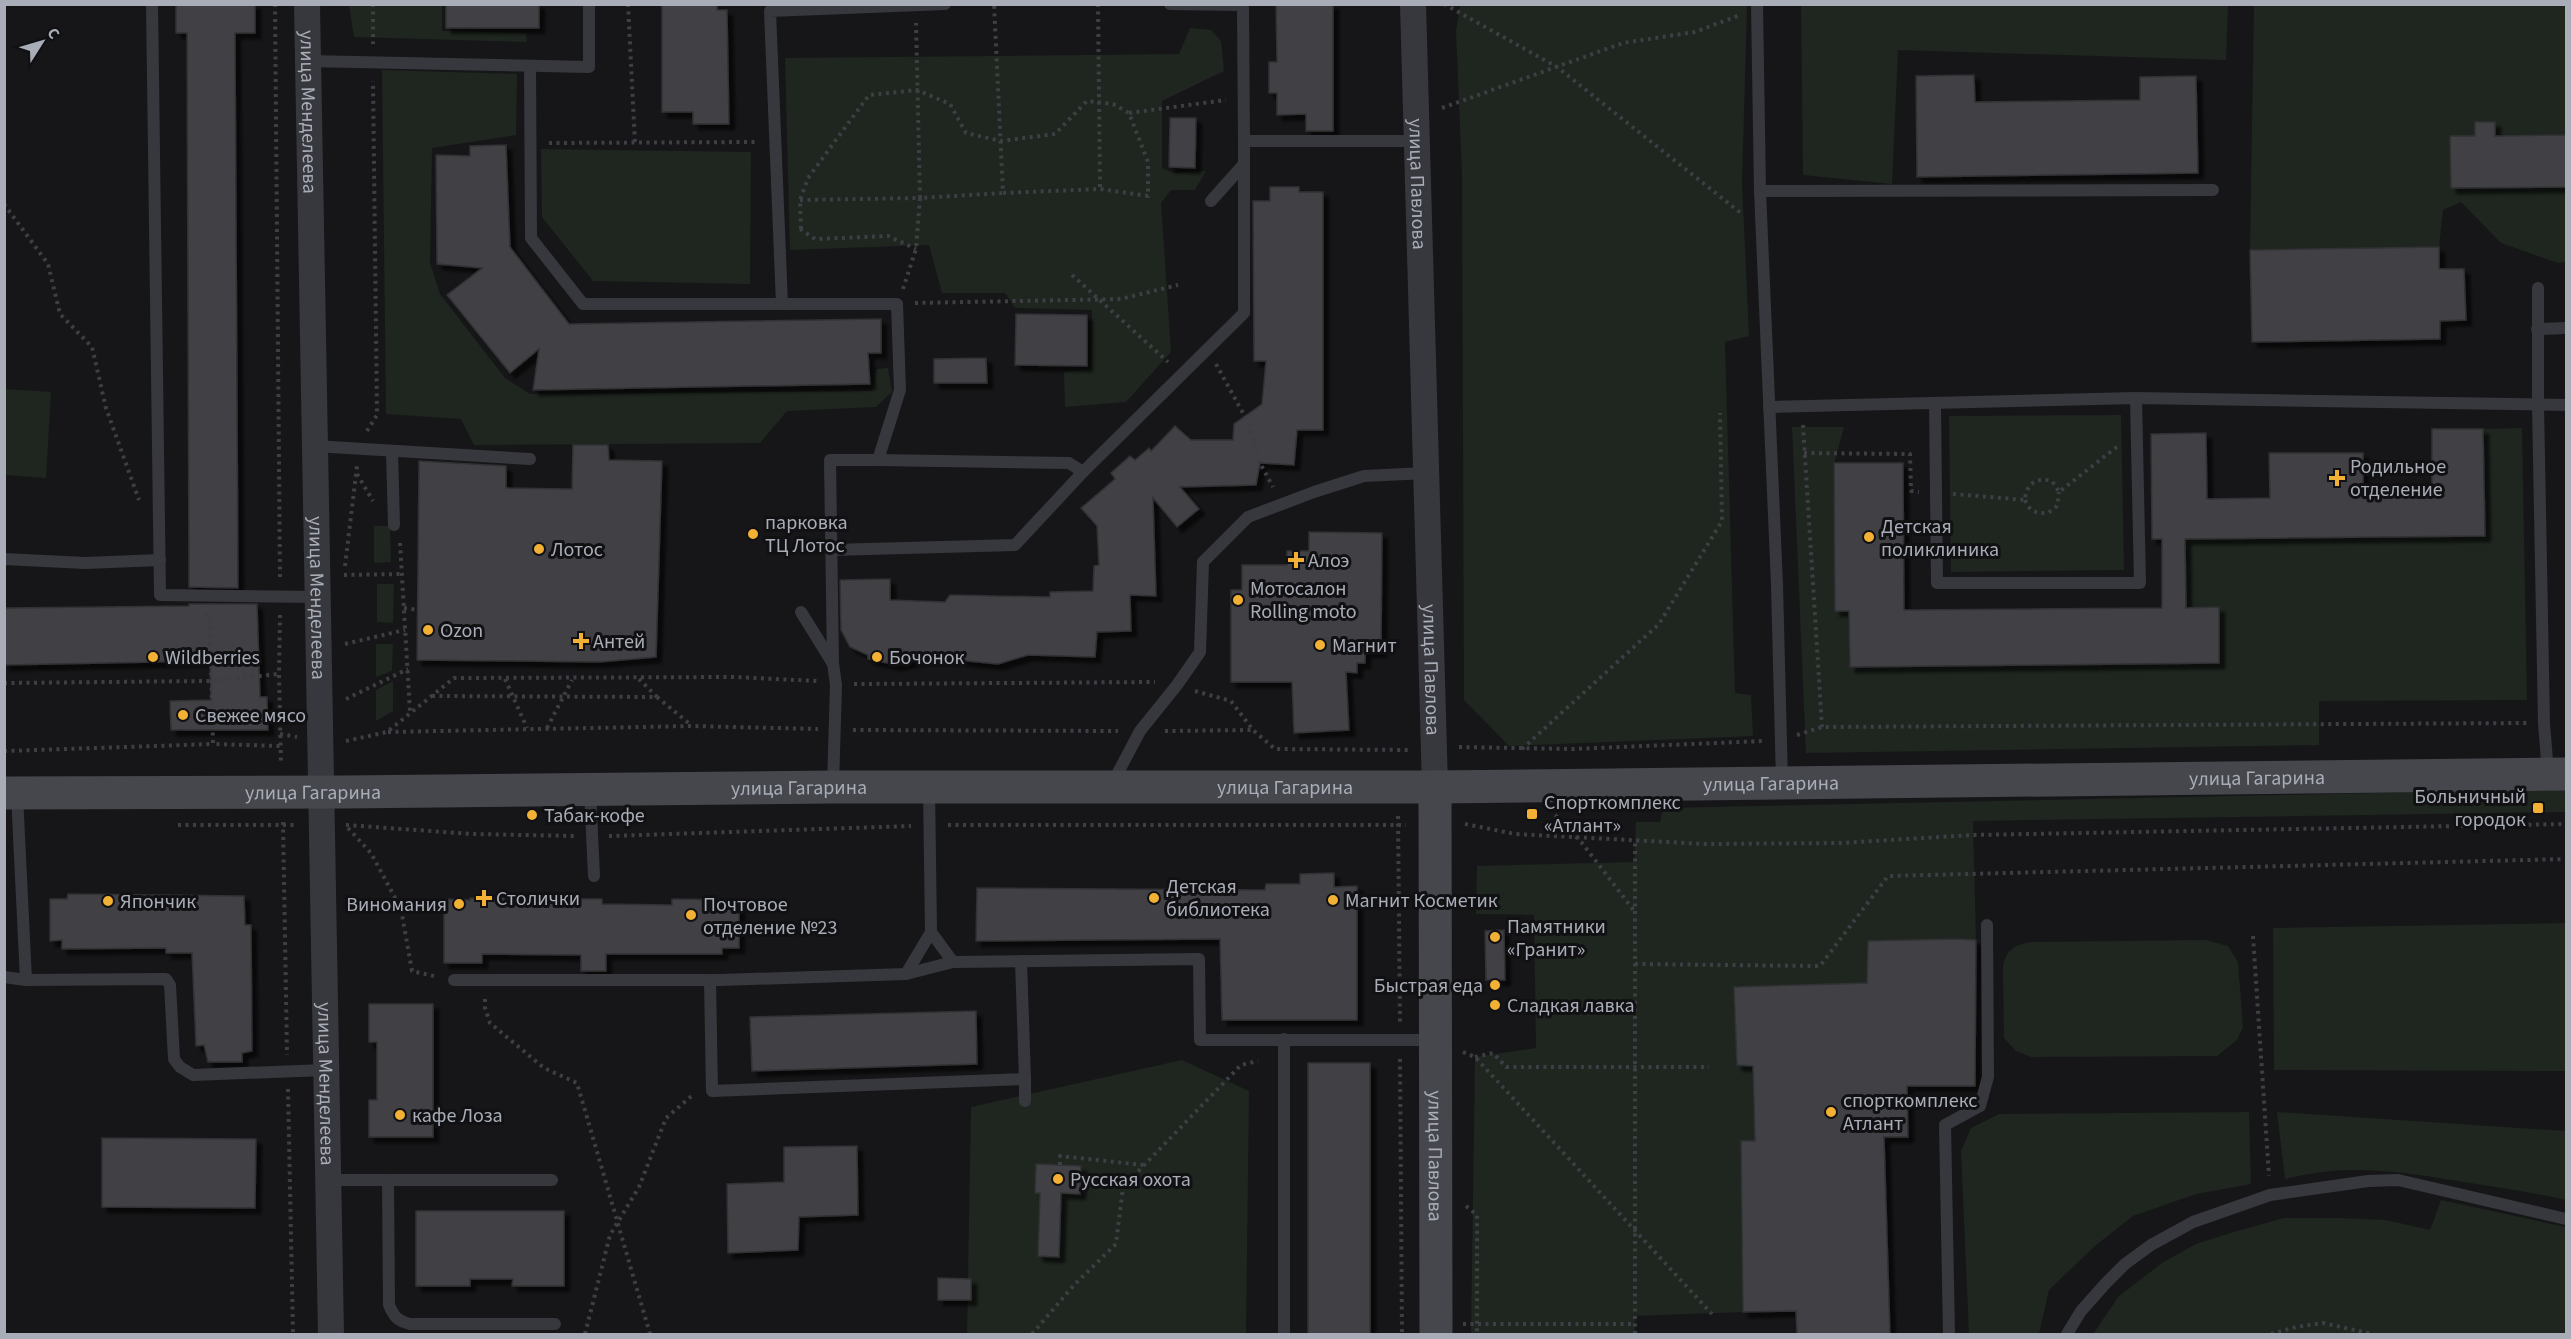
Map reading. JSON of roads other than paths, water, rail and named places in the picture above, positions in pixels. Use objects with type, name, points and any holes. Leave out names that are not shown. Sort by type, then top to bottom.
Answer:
[{"type":"main road","name":"улица Гагарина","points":[[11,793],[833,787],[1434,787],[2557,774]]},
{"type":"main road","name":"улица Павлова","points":[[1434,787],[1436,1329]]},
{"type":"street","name":"улица Менделеева","points":[[307,4],[316,597],[333,825],[325,1070],[331,1335]]},
{"type":"street","name":"улица Павлова","points":[[1413,4],[1434,787]]},
{"type":"lane","points":[[152,4],[160,595],[316,597]]},
{"type":"lane","points":[[308,61],[589,67],[589,4]]},
{"type":"lane","points":[[782,304],[770,11],[945,4]]},
{"type":"lane","points":[[831,550],[1015,545],[1083,472],[1244,313],[1243,5],[1170,4]]},
{"type":"lane","points":[[1757,6],[1761,230],[1777,585],[1782,783]]},
{"type":"lane","points":[[530,66],[531,238],[583,304],[782,304],[899,299],[900,390],[878,460]]},
{"type":"lane","points":[[1244,141],[1416,141]]},
{"type":"lane","points":[[1211,201],[1244,164]]},
{"type":"lane","points":[[1760,191],[2213,190]]},
{"type":"lane","points":[[2538,288],[2544,723],[2557,774]]},
{"type":"lane","points":[[2537,329],[2566,328]]},
{"type":"lane","points":[[1768,407],[2136,398],[2566,405]]},
{"type":"lane","points":[[1935,403],[1937,583],[2140,583],[2136,398]]},
{"type":"lane","points":[[314,446],[530,459]]},
{"type":"lane","points":[[392,450],[394,525]]},
{"type":"lane","points":[[833,787],[836,684],[833,663],[830,460],[1069,463],[1083,472]]},
{"type":"lane","points":[[1110,788],[1140,731],[1200,652],[1203,562],[1248,517],[1364,476],[1425,473]]},
{"type":"lane","points":[[4,559],[85,563],[160,560]]},
{"type":"lane","points":[[801,612],[833,663]]},
{"type":"lane","points":[[906,974],[931,932],[929,788]]},
{"type":"lane","points":[[590,790],[594,876]]},
{"type":"lane","points":[[11,793],[26,980]]},
{"type":"lane","points":[[1949,1335],[1944,1125],[1980,1106],[1988,1077],[1987,926]]},
{"type":"lane","points":[[931,932],[953,962]]},
{"type":"lane","points":[[454,980],[710,980],[906,974],[953,962],[1199,959],[1200,1040],[1435,1040]]},
{"type":"lane","points":[[1021,961],[1025,1101]]},
{"type":"lane","points":[[4,977],[26,980],[166,979],[171,985],[174,1059],[180,1067],[193,1075],[325,1070]]},
{"type":"lane","points":[[710,980],[712,1091],[1025,1079]]},
{"type":"lane","points":[[1284,1040],[1284,1335]]},
{"type":"lane","points":[[328,1180],[552,1180]]},
{"type":"lane","points":[[388,1180],[389,1305],[393,1315],[400,1322],[410,1324],[555,1324]]},
{"type":"lane","points":[[2067,1335],[2082,1311],[2106,1283],[2125,1264],[2151,1245],[2193,1222],[2270,1194],[2368,1181],[2398,1180],[2566,1219]]},
{"type":"place","name":"Родильное отделение","points":[[2337,478]]},
{"type":"place","name":"парковка ТЦ Лотос","points":[[753,534]]},
{"type":"place","name":"Детская поликлиника","points":[[1869,537]]},
{"type":"place","name":"Лотос","points":[[539,549]]},
{"type":"place","name":"Алоэ","points":[[1296,560]]},
{"type":"place","name":"Мотосалон Rolling moto","points":[[1238,600]]},
{"type":"place","name":"Ozon","points":[[428,630]]},
{"type":"place","name":"Антей","points":[[581,641]]},
{"type":"place","name":"Магнит","points":[[1320,645]]},
{"type":"place","name":"Wildberries","points":[[153,657]]},
{"type":"place","name":"Бочонок","points":[[877,657]]},
{"type":"place","name":"Свежее мясо","points":[[183,715]]},
{"type":"place","name":"Больничный городок","points":[[2538,808]]},
{"type":"place","name":"Спорткомплекс «Атлант»","points":[[1532,814]]},
{"type":"place","name":"Табак-кофе","points":[[532,815]]},
{"type":"place","name":"Столички","points":[[484,898]]},
{"type":"place","name":"Детская библиотека","points":[[1154,898]]},
{"type":"place","name":"Магнит Косметик","points":[[1333,900]]},
{"type":"place","name":"Япончик","points":[[108,901]]},
{"type":"place","name":"Виномания","points":[[459,904]]},
{"type":"place","name":"Почтовое отделение №23","points":[[691,915]]},
{"type":"place","name":"Памятники «Гранит»","points":[[1495,937]]},
{"type":"place","name":"Быстрая еда","points":[[1495,985]]},
{"type":"place","name":"Сладкая лавка","points":[[1495,1005]]},
{"type":"place","name":"спорткомплекс Атлант","points":[[1831,1112]]},
{"type":"place","name":"кафе Лоза","points":[[400,1115]]},
{"type":"place","name":"Русская охота","points":[[1058,1179]]}]
